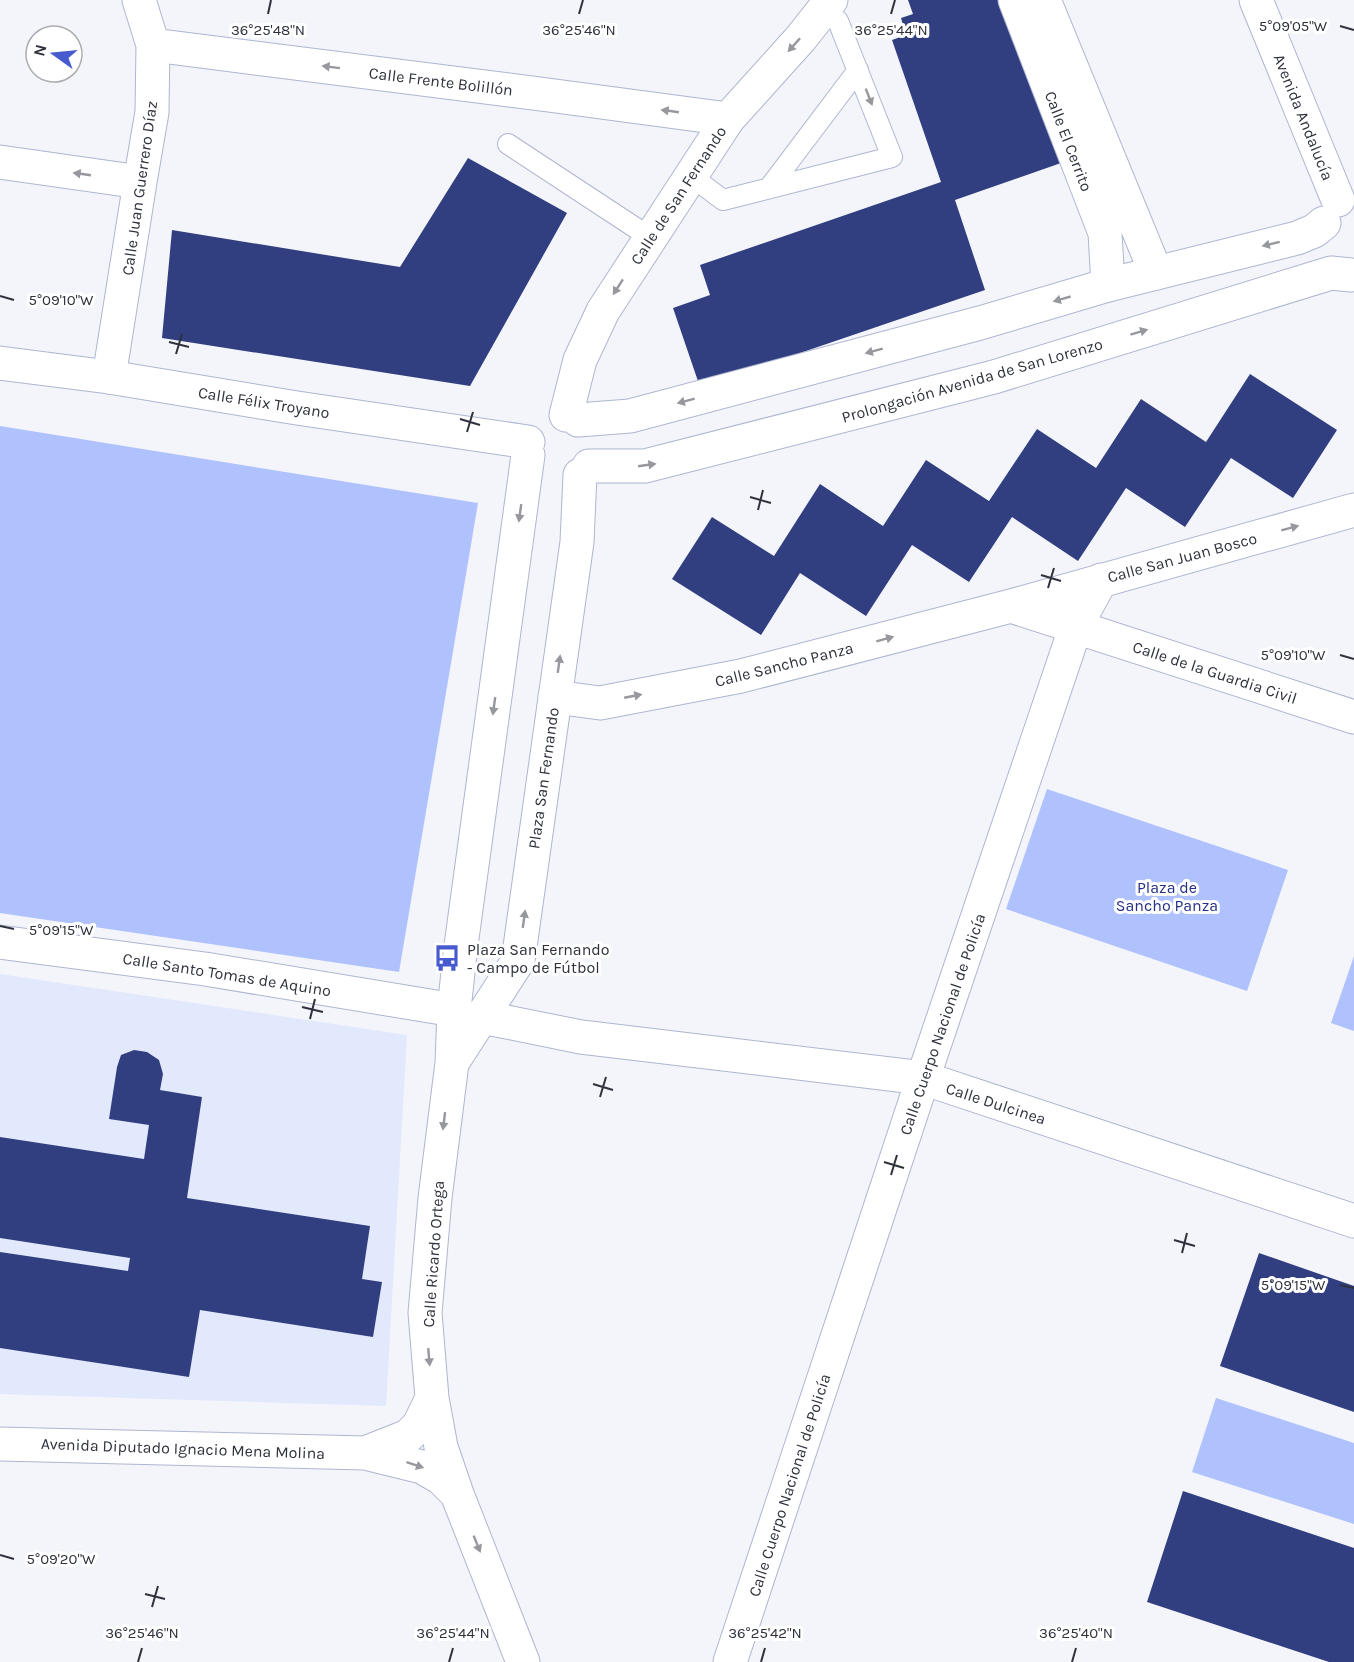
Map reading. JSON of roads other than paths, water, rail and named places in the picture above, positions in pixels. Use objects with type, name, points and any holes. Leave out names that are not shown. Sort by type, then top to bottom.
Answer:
[{"type":"street","name":"Calle Juan Guerrero Díaz","points":[[109,377],[152,112],[153,45],[139,0]]},
{"type":"street","name":"Calle El Cerrito","points":[[1015,0],[1105,233],[1108,285]]},
{"type":"street","name":"Calle El Cerrito","points":[[1044,0],[1156,273]]},
{"type":"street","name":"Avenida Andalucía","points":[[1256,0],[1343,200]]},
{"type":"street","name":"Avenida Andalucía","points":[[1275,0],[1343,200]]},
{"type":"street","name":"Calle de San Fernando","points":[[572,417],[580,360],[603,311],[728,119],[801,38],[827,5]]},
{"type":"street","name":"Calle Frente Bolillón","points":[[153,45],[728,119]]},
{"type":"street","points":[[0,162],[140,182]]},
{"type":"street","points":[[468,1014],[462,941],[528,449],[532,430],[541,420],[553,415],[630,416],[980,323],[1108,285],[1297,238],[1314,231],[1343,200]]},
{"type":"street","points":[[1343,200],[1323,236],[1325,248],[1331,260],[1340,269],[1352,275]]},
{"type":"street","name":"Prolongación Avenida de San Lorenzo","points":[[584,470],[657,464],[994,377],[1330,273],[1352,275]]},
{"type":"street","name":"Calle Félix Troyano","points":[[0,363],[109,377],[528,449]]},
{"type":"street","points":[[528,449],[533,467],[543,476],[555,481],[568,481],[584,470],[594,453],[593,441],[588,428],[572,417]]},
{"type":"street","name":"Plaza San Fernando","points":[[468,1014],[518,961],[577,542],[584,470]]},
{"type":"street","name":"Calle San Juan Bosco","points":[[1011,606],[1354,510]]},
{"type":"street","name":"Calle Cuerpo Nacional de Policía","points":[[730,1662],[923,1078],[1076,626],[1101,580]]},
{"type":"street","name":"Calle Sancho Panza","points":[[555,697],[600,703],[741,676],[1011,606]]},
{"type":"street","name":"Calle de la Guardia Civil","points":[[1011,606],[1354,717]]},
{"type":"street","name":"Calle Santo Tomas de Aquino","points":[[0,942],[205,969],[468,1014]]},
{"type":"street","name":"Calle Ricardo Ortega","points":[[468,1014],[452,1063],[435,1198],[425,1313],[432,1398],[441,1447],[457,1494],[523,1662]]},
{"type":"street","name":"Calle Dulcinea","points":[[468,1014],[581,1037],[923,1078],[1354,1221]]},
{"type":"street","points":[[365,1453],[408,1436],[419,1425],[432,1398]]},
{"type":"street","name":"Avenida Diputado Ignacio Mena Molina","points":[[0,1444],[365,1453]]},
{"type":"street","points":[[365,1453],[422,1467],[441,1478],[457,1494]]},
{"type":"lane","points":[[691,176],[723,200],[892,157],[838,21],[827,5]]},
{"type":"lane","points":[[769,188],[858,70]]},
{"type":"lane","points":[[508,144],[651,238]]},
{"type":"place","name":"Plaza San Fernando - Campo de Fútbol","points":[[447,958]]},
{"type":"park label","name":"Plaza de Sancho Panza","points":[[1167,896]]}]
